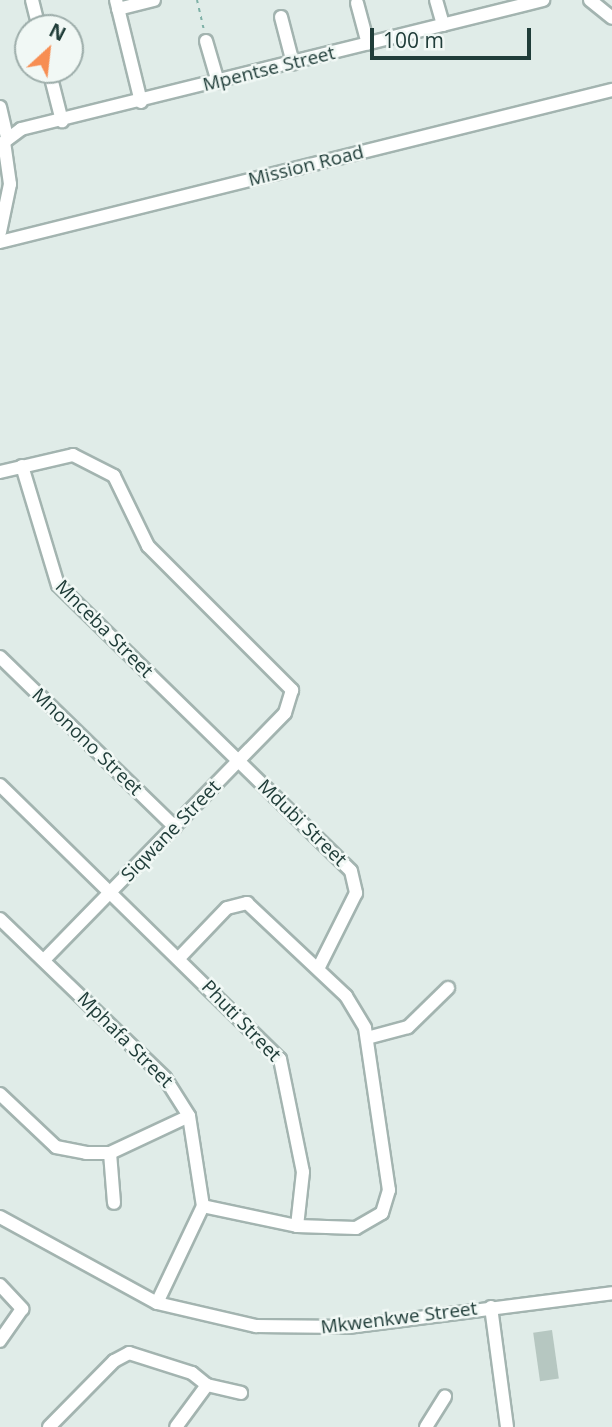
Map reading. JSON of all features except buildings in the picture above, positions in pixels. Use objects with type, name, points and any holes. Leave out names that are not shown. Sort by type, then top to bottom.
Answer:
[{"type":"street","points":[[141,102],[117,5],[154,0]]},
{"type":"street","points":[[436,0],[443,25]]},
{"type":"street","name":"Mpentse Street","points":[[4,142],[62,121],[443,25],[518,3],[543,0]]},
{"type":"street","points":[[590,0],[612,18]]},
{"type":"street","points":[[357,3],[368,44]]},
{"type":"street","points":[[281,17],[293,63]]},
{"type":"street","points":[[206,41],[218,82]]},
{"type":"street","points":[[53,84],[62,121]]},
{"type":"street","name":"Mission Road","points":[[0,242],[612,90]]},
{"type":"street","points":[[0,107],[10,184],[0,232]]},
{"type":"street","name":"Siqwane Street","points":[[22,466],[85,457],[123,485],[143,540],[286,679],[293,698],[238,761],[44,960]]},
{"type":"street","points":[[0,472],[22,466]]},
{"type":"street","name":"Mnceba Street","points":[[22,466],[51,576],[238,761]]},
{"type":"street","name":"Mnonono Street","points":[[0,657],[175,827]]},
{"type":"street","name":"Mdubi Street","points":[[238,761],[355,878],[353,899],[319,967]]},
{"type":"street","name":"Phuti Street","points":[[0,785],[179,958],[285,1068],[303,1172],[297,1226]]},
{"type":"street","points":[[157,1303],[203,1206],[297,1226],[356,1227],[386,1208],[389,1190],[367,1038],[355,1007],[319,967],[247,904],[228,908],[179,958]]},
{"type":"street","name":"Mphafa Street","points":[[0,919],[165,1078],[189,1116],[203,1206]]},
{"type":"street","points":[[367,1038],[408,1027],[448,988]]},
{"type":"street","points":[[0,1094],[56,1147],[110,1153],[189,1116]]},
{"type":"street","points":[[110,1153],[114,1203]]},
{"type":"street","name":"Mkwenkwe Street","points":[[0,1217],[157,1303],[225,1321],[307,1329],[612,1293]]},
{"type":"street","points":[[0,1285],[22,1310],[0,1341]]},
{"type":"street","points":[[491,1307],[507,1427]]},
{"type":"street","points":[[49,1427],[114,1360],[129,1353],[192,1373],[207,1385],[241,1393]]},
{"type":"street","points":[[176,1427],[207,1385]]},
{"type":"street","points":[[426,1427],[445,1396]]},
{"type":"path","points":[[197,0],[206,41]]}]
